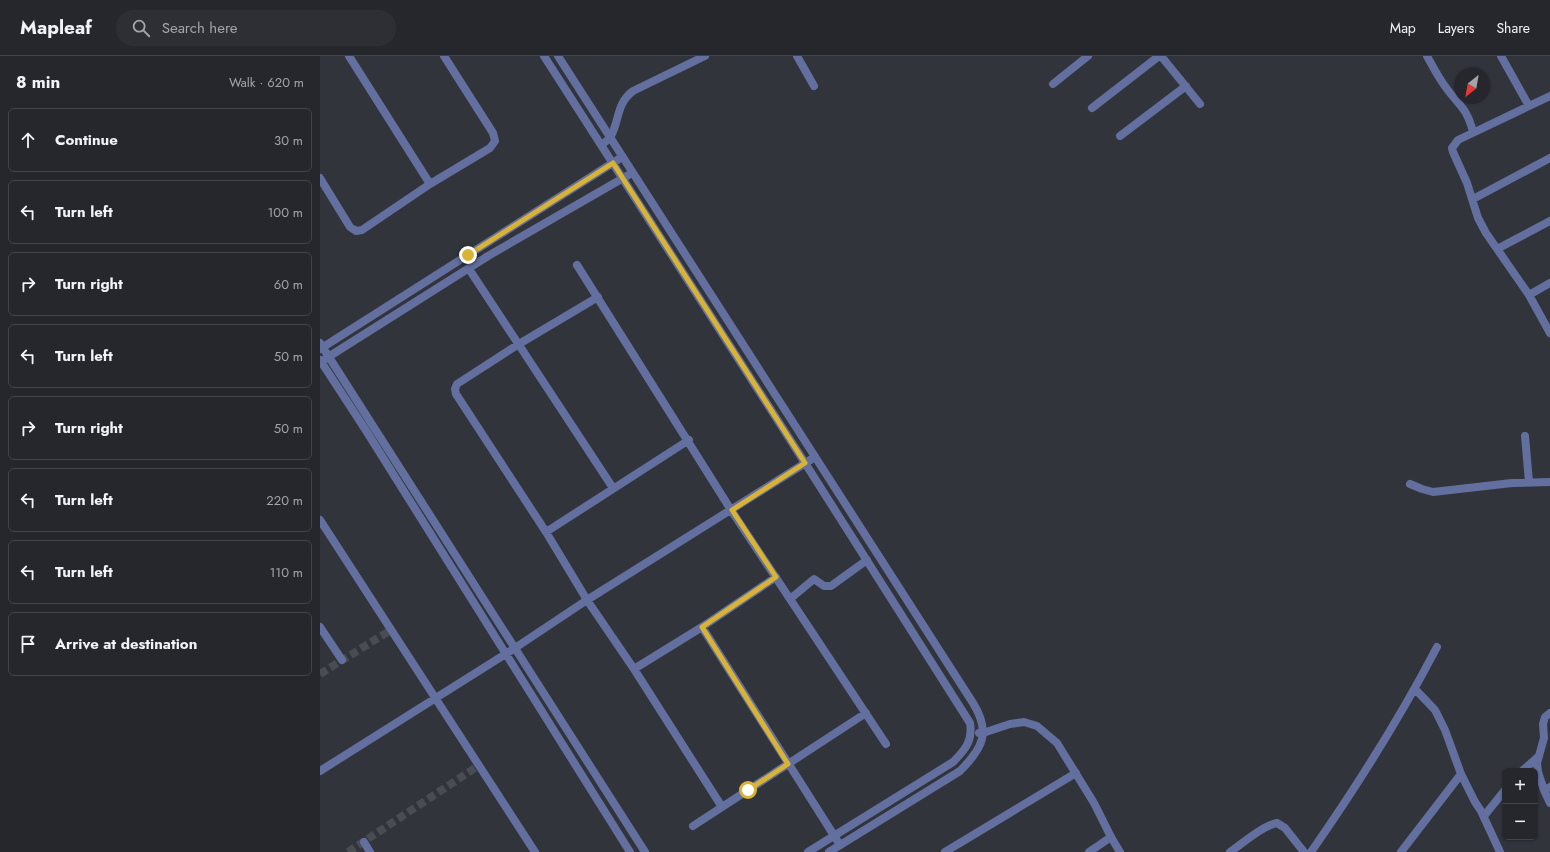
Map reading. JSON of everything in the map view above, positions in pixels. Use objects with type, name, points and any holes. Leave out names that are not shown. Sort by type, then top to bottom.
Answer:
[{"type":"street","points":[[349,56],[430,184]]},
{"type":"street","points":[[320,178],[350,228],[356,231],[362,230],[430,184],[490,148],[495,141],[493,132],[444,56]]},
{"type":"street","points":[[544,56],[602,144],[622,179],[970,723],[972,733],[968,744],[953,762],[808,852]]},
{"type":"street","points":[[558,56],[976,707],[982,722],[983,733],[978,750],[960,771],[828,852]]},
{"type":"street","points":[[602,144],[611,138],[621,103],[626,96],[633,91],[704,56]]},
{"type":"street","points":[[797,56],[814,86]]},
{"type":"street","points":[[1054,84],[1088,56]]},
{"type":"street","points":[[1092,108],[1160,56],[1200,104]]},
{"type":"street","points":[[1428,56],[1447,90],[1466,112],[1473,132]]},
{"type":"street","points":[[1501,56],[1529,106]]},
{"type":"street","points":[[1120,136],[1186,86]]},
{"type":"street","points":[[1550,96],[1473,132],[1458,140],[1452,148],[1473,199],[1478,218],[1486,233],[1529,294],[1550,333]]},
{"type":"street","points":[[622,157],[321,347],[329,357],[645,852]]},
{"type":"street","points":[[1473,199],[1550,158]]},
{"type":"street","points":[[630,852],[365,429],[320,362],[551,219],[632,173]]},
{"type":"street","points":[[1497,249],[1550,221]]},
{"type":"street","points":[[577,265],[732,510],[886,744]]},
{"type":"street","points":[[469,269],[613,488]]},
{"type":"street","points":[[1529,294],[1550,283]]},
{"type":"street","points":[[598,297],[519,344],[457,384],[455,389],[456,394],[722,808]]},
{"type":"street","points":[[1525,436],[1530,482]]},
{"type":"street","points":[[546,532],[689,440]]},
{"type":"street","points":[[320,771],[515,648],[587,600],[815,457]]},
{"type":"street","points":[[1410,484],[1433,492],[1530,482],[1550,482]]},
{"type":"street","points":[[320,520],[534,852]]},
{"type":"street","points":[[790,599],[814,579],[828,587],[831,586],[867,560]]},
{"type":"street","points":[[634,669],[702,627],[776,577]]},
{"type":"street","points":[[320,627],[342,660]]},
{"type":"street","points":[[702,627],[840,845]]},
{"type":"street","points":[[1312,852],[1350,797],[1415,689],[1436,647]]},
{"type":"street","points":[[1415,689],[1435,710],[1445,730],[1461,774],[1475,802],[1483,814],[1500,852]]},
{"type":"street","points":[[693,826],[866,713]]},
{"type":"street","points":[[1550,713],[1545,717],[1543,724],[1544,738],[1537,763],[1538,772],[1547,788],[1550,803]]},
{"type":"street","points":[[972,733],[983,733],[1010,724],[1024,722],[1038,726],[1057,742],[1094,803],[1120,852]]},
{"type":"street","points":[[1525,768],[1539,756]]},
{"type":"street","points":[[945,852],[1076,773]]},
{"type":"street","points":[[1401,852],[1461,774]]},
{"type":"street","points":[[1483,814],[1502,793]]},
{"type":"street","points":[[1230,852],[1264,828],[1277,823],[1285,828],[1304,852]]},
{"type":"street","points":[[1089,852],[1111,837]]},
{"type":"street","points":[[364,842],[370,852]]},
{"type":"tunnel","points":[[320,674],[391,630]]},
{"type":"tunnel","points":[[348,852],[478,766]]},
{"type":"route","points":[[468,255],[613,163],[805,463],[732,510],[776,577],[702,627],[788,764],[748,790]]}]
